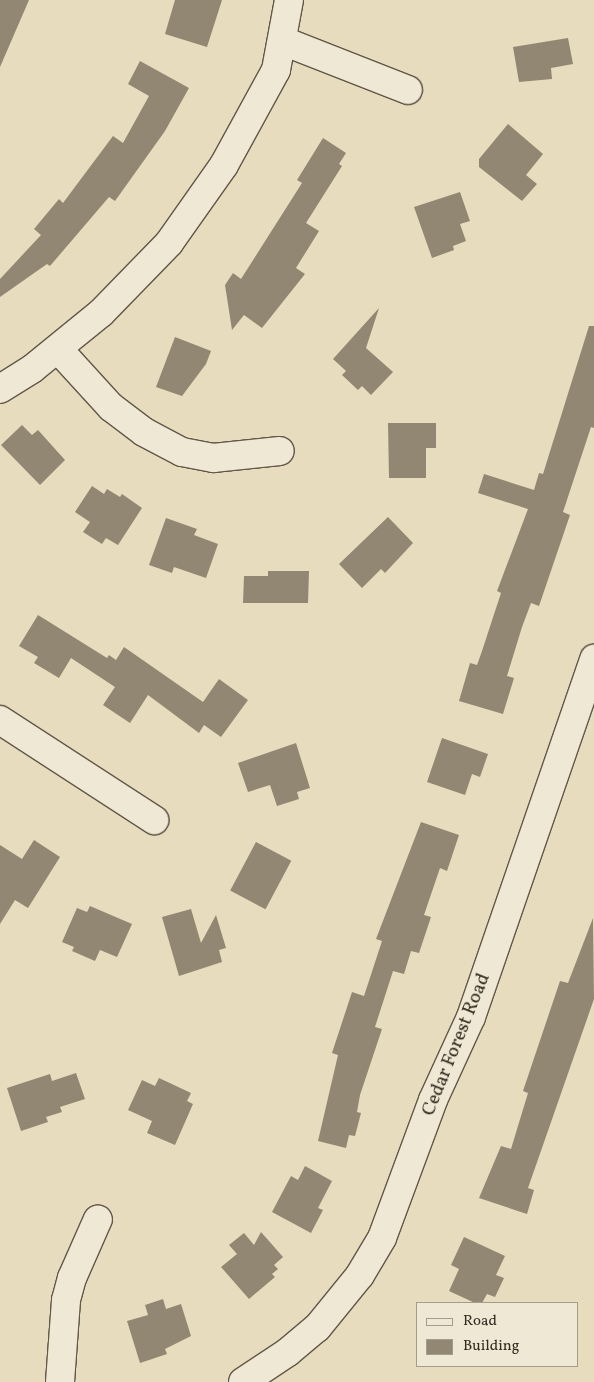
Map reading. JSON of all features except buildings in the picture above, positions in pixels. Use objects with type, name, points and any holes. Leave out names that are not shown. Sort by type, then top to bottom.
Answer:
[{"type":"street","points":[[0,389],[58,349],[102,313],[169,244],[201,200],[276,70],[283,41],[289,0]]},
{"type":"street","points":[[283,41],[309,0]]},
{"type":"street","points":[[283,41],[408,90]]},
{"type":"street","points":[[58,349],[111,407],[144,432],[182,452],[213,458],[280,451]]},
{"type":"street","name":"Cedar Forest Road","points":[[243,1382],[288,1352],[317,1328],[360,1276],[382,1238],[433,1100],[471,1017],[594,659]]},
{"type":"street","points":[[0,720],[154,820]]},
{"type":"street","points":[[60,1382],[66,1300],[72,1278],[98,1219]]}]
